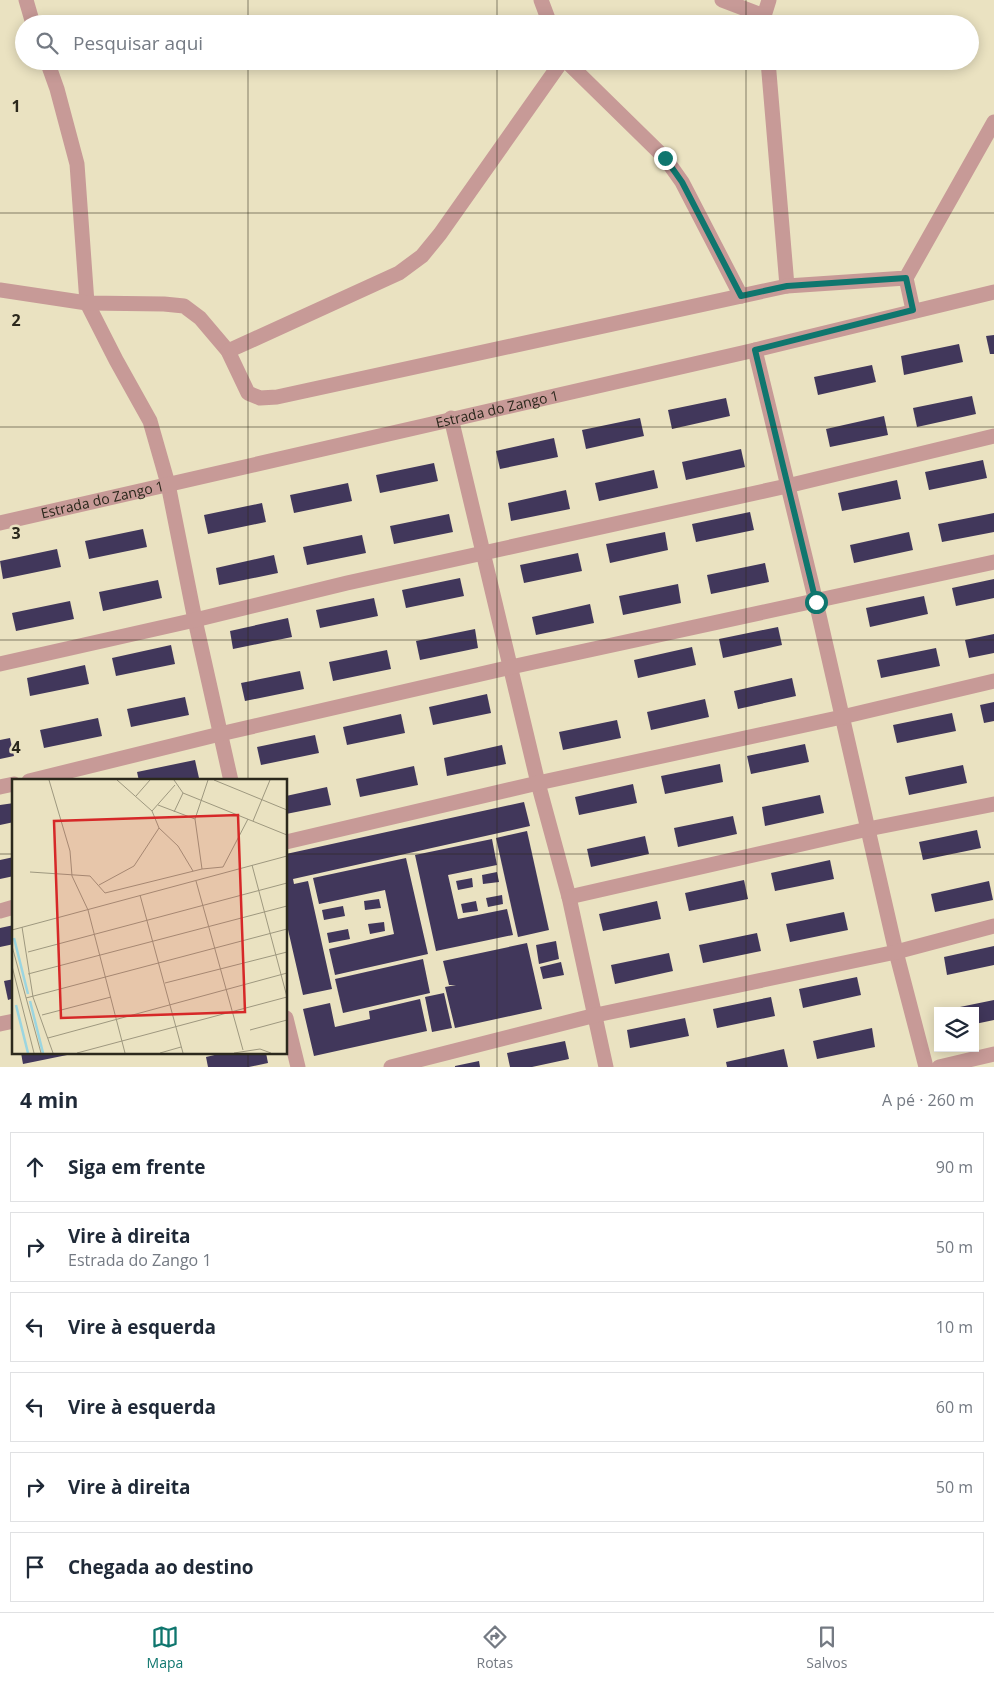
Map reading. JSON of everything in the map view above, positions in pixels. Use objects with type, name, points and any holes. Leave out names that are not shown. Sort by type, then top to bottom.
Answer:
[{"type":"street","points":[[26,0],[30,15]]},
{"type":"street","points":[[541,0],[547,15]]},
{"type":"street","points":[[722,0],[754,15]]},
{"type":"street","points":[[766,15],[770,0]]},
{"type":"street","points":[[50,70],[77,164],[87,302],[116,360],[150,421],[168,484],[195,620],[231,779]]},
{"type":"street","points":[[228,351],[399,273],[422,256],[440,234],[556,70]]},
{"type":"street","points":[[575,70],[665,158],[682,182],[741,296]]},
{"type":"street","points":[[769,70],[787,286]]},
{"type":"street","points":[[913,310],[906,278],[994,122]]},
{"type":"street","points":[[0,290],[87,302],[184,306],[200,318],[228,351],[248,393],[260,398],[277,397],[787,286],[906,278]]},
{"type":"street","name":"Estrada do Zango 1","points":[[0,523],[755,350],[913,310],[994,292]]},
{"type":"street","points":[[755,350],[816,602],[896,952],[926,1067]]},
{"type":"street","points":[[452,418],[538,783],[569,897],[606,1067]]},
{"type":"street","points":[[0,664],[348,583],[787,486],[994,436]]},
{"type":"street","points":[[37,779],[220,734],[510,667],[994,562]]},
{"type":"street","points":[[288,842],[538,783],[842,717],[994,681]]},
{"type":"street","points":[[569,897],[868,829],[994,804]]},
{"type":"street","points":[[391,1067],[596,1015],[896,952],[994,926]]},
{"type":"street","points":[[288,1026],[298,1067]]},
{"type":"street","points":[[939,1067],[994,1054]]},
{"type":"building","points":[[994,335],[994,354],[990,354],[986,336]]},
{"type":"building","points":[[959,344],[963,362],[904,375],[901,356]]},
{"type":"building","points":[[872,365],[876,382],[818,395],[814,377]]},
{"type":"building","points":[[972,396],[976,414],[917,427],[913,408]]},
{"type":"building","points":[[726,398],[730,416],[672,429],[668,410]]},
{"type":"building","points":[[884,416],[888,435],[830,447],[826,429]]},
{"type":"building","points":[[640,418],[644,436],[586,449],[582,430]]},
{"type":"building","points":[[554,438],[558,457],[500,469],[496,451]]},
{"type":"building","points":[[741,449],[745,467],[686,480],[682,462]]},
{"type":"building","points":[[983,460],[987,478],[929,490],[925,472]]},
{"type":"building","points":[[434,463],[438,481],[380,493],[376,475]]},
{"type":"building","points":[[654,470],[658,488],[599,501],[595,483]]},
{"type":"building","points":[[897,480],[901,499],[842,511],[838,493]]},
{"type":"building","points":[[348,483],[352,501],[294,513],[290,495]]},
{"type":"building","points":[[566,490],[570,509],[511,521],[508,503]]},
{"type":"building","points":[[262,503],[266,522],[208,534],[204,515]]},
{"type":"building","points":[[750,512],[754,530],[696,542],[692,524]]},
{"type":"building","points":[[994,513],[994,532],[942,542],[938,524]]},
{"type":"building","points":[[449,514],[453,532],[394,544],[390,526]]},
{"type":"building","points":[[143,529],[147,547],[89,559],[85,541]]},
{"type":"building","points":[[665,532],[668,550],[610,563],[606,544]]},
{"type":"building","points":[[909,532],[913,550],[854,563],[850,545]]},
{"type":"building","points":[[362,535],[366,553],[307,565],[303,547]]},
{"type":"building","points":[[57,549],[61,567],[3,579],[0,561]]},
{"type":"building","points":[[578,553],[582,571],[524,583],[520,565]]},
{"type":"building","points":[[274,555],[278,573],[219,585],[216,568]]},
{"type":"building","points":[[765,563],[769,582],[711,594],[707,575]]},
{"type":"building","points":[[460,578],[464,596],[406,608],[402,590]]},
{"type":"building","points":[[994,579],[994,598],[956,606],[952,588]]},
{"type":"building","points":[[158,580],[162,598],[103,611],[99,592]]},
{"type":"building","points":[[678,584],[681,603],[623,615],[619,596]]},
{"type":"building","points":[[924,596],[928,614],[870,627],[866,608]]},
{"type":"building","points":[[374,598],[378,616],[320,628],[316,610]]},
{"type":"building","points":[[70,601],[74,619],[16,631],[12,613]]},
{"type":"building","points":[[590,604],[594,623],[536,635],[532,617]]},
{"type":"building","points":[[288,618],[292,637],[233,649],[230,631]]},
{"type":"building","points":[[778,627],[782,645],[723,658],[719,639]]},
{"type":"building","points":[[475,629],[478,648],[420,660],[416,641]]},
{"type":"building","points":[[994,634],[994,653],[969,658],[965,640]]},
{"type":"building","points":[[171,645],[175,664],[116,676],[112,658]]},
{"type":"building","points":[[692,647],[696,665],[638,678],[634,660]]},
{"type":"building","points":[[936,648],[940,666],[881,678],[877,660]]},
{"type":"building","points":[[387,650],[391,669],[333,681],[329,662]]},
{"type":"building","points":[[85,665],[89,684],[30,696],[27,678]]},
{"type":"building","points":[[300,671],[304,689],[245,701],[241,683]]},
{"type":"building","points":[[792,678],[796,696],[738,709],[734,691]]},
{"type":"building","points":[[487,694],[491,713],[433,725],[429,707]]},
{"type":"building","points":[[185,697],[189,715],[131,727],[127,709]]},
{"type":"building","points":[[705,699],[709,717],[651,730],[647,712]]},
{"type":"building","points":[[994,702],[994,721],[984,723],[980,705]]},
{"type":"building","points":[[952,713],[956,731],[897,743],[893,725]]},
{"type":"building","points":[[401,714],[405,733],[347,745],[343,727]]},
{"type":"building","points":[[98,718],[102,736],[44,748],[40,730]]},
{"type":"building","points":[[617,720],[621,738],[563,750],[559,732]]},
{"type":"building","points":[[315,735],[319,753],[261,765],[257,747]]},
{"type":"building","points":[[10,738],[14,756],[0,759],[0,740]]},
{"type":"building","points":[[805,744],[809,762],[751,774],[747,756]]},
{"type":"building","points":[[502,745],[506,764],[447,776],[444,758]]},
{"type":"building","points":[[195,760],[199,778],[139,779],[137,772]]},
{"type":"building","points":[[720,764],[723,782],[665,794],[661,776]]},
{"type":"building","points":[[963,765],[967,783],[909,795],[905,777]]},
{"type":"building","points":[[414,766],[418,785],[360,797],[356,779]]},
{"type":"building","points":[[633,784],[637,803],[579,815],[575,797]]},
{"type":"building","points":[[327,787],[331,805],[288,814],[288,796]]},
{"type":"building","points":[[820,795],[824,813],[765,826],[762,807]]},
{"type":"building","points":[[524,802],[530,826],[293,879],[294,884],[308,881],[332,989],[303,995],[288,930],[288,854]]},
{"type":"building","points":[[12,803],[12,822],[0,825],[0,805]]},
{"type":"building","points":[[733,816],[737,834],[678,847],[674,828]]},
{"type":"building","points":[[977,830],[981,848],[923,860],[919,842]]},
{"type":"building","points":[[527,831],[549,930],[518,937],[496,838]]},
{"type":"building","points":[[645,836],[649,854],[591,867],[587,849]]},
{"type":"building","points":[[492,839],[497,865],[448,875],[458,919],[507,909],[513,935],[436,951],[415,855]]},
{"type":"building","points":[[12,857],[12,876],[0,879],[0,860]]},
{"type":"building","points":[[406,858],[428,954],[335,975],[329,949],[394,934],[385,890],[319,904],[313,878]]},
{"type":"building","points":[[830,860],[834,879],[775,891],[771,873]]},
{"type":"building","points":[[497,872],[499,882],[483,884],[482,875]]},
{"type":"building","points":[[472,878],[473,887],[458,890],[456,881]]},
{"type":"building","points":[[744,880],[748,899],[689,911],[685,893]]},
{"type":"building","points":[[989,881],[993,900],[935,912],[931,894]]},
{"type":"building","points":[[502,895],[503,904],[488,907],[486,898]]},
{"type":"building","points":[[379,899],[381,908],[365,910],[364,901]]},
{"type":"building","points":[[476,901],[478,911],[463,913],[461,904]]},
{"type":"building","points":[[657,901],[661,919],[603,931],[599,914]]},
{"type":"building","points":[[343,906],[345,916],[324,920],[322,910]]},
{"type":"building","points":[[844,912],[848,930],[790,942],[786,924]]},
{"type":"building","points":[[384,922],[385,931],[370,934],[368,924]]},
{"type":"building","points":[[12,925],[12,944],[0,947],[0,928]]},
{"type":"building","points":[[348,929],[350,939],[329,943],[327,933]]},
{"type":"building","points":[[757,933],[761,951],[703,963],[699,945]]},
{"type":"building","points":[[556,941],[559,959],[539,964],[536,945]]},
{"type":"building","points":[[527,943],[542,1009],[455,1028],[445,987],[456,985],[449,985],[443,961]]},
{"type":"building","points":[[994,946],[994,965],[947,975],[944,957]]},
{"type":"building","points":[[669,953],[673,971],[615,984],[611,965]]},
{"type":"building","points":[[423,959],[430,993],[343,1013],[335,979]]},
{"type":"building","points":[[561,962],[564,975],[543,979],[540,967]]},
{"type":"building","points":[[857,977],[861,995],[803,1008],[799,989]]},
{"type":"building","points":[[12,979],[12,999],[8,1000],[4,981]]},
{"type":"building","points":[[444,993],[452,1028],[432,1032],[425,997]]},
{"type":"building","points":[[771,997],[775,1016],[717,1028],[713,1009]]},
{"type":"building","points":[[420,999],[427,1031],[314,1056],[303,1009],[330,1003],[335,1027],[370,1019],[369,1011]]},
{"type":"building","points":[[994,1000],[994,1020],[979,1023],[979,1007],[960,1007]]},
{"type":"building","points":[[685,1018],[689,1036],[630,1048],[627,1030]]},
{"type":"building","points":[[872,1028],[875,1047],[817,1059],[813,1041]]},
{"type":"building","points":[[565,1041],[569,1059],[532,1067],[510,1067],[507,1053]]},
{"type":"building","points":[[784,1049],[788,1067],[727,1067],[726,1062]]},
{"type":"building","points":[[21,1054],[72,1054],[23,1064]]},
{"type":"building","points":[[219,1054],[266,1054],[268,1063],[249,1067],[208,1067],[206,1057]]},
{"type":"building","points":[[479,1061],[480,1067],[455,1067],[455,1066]]},
{"type":"route","points":[[665,158],[682,182],[741,296],[787,286],[906,278],[913,310],[755,350],[816,602]]}]
